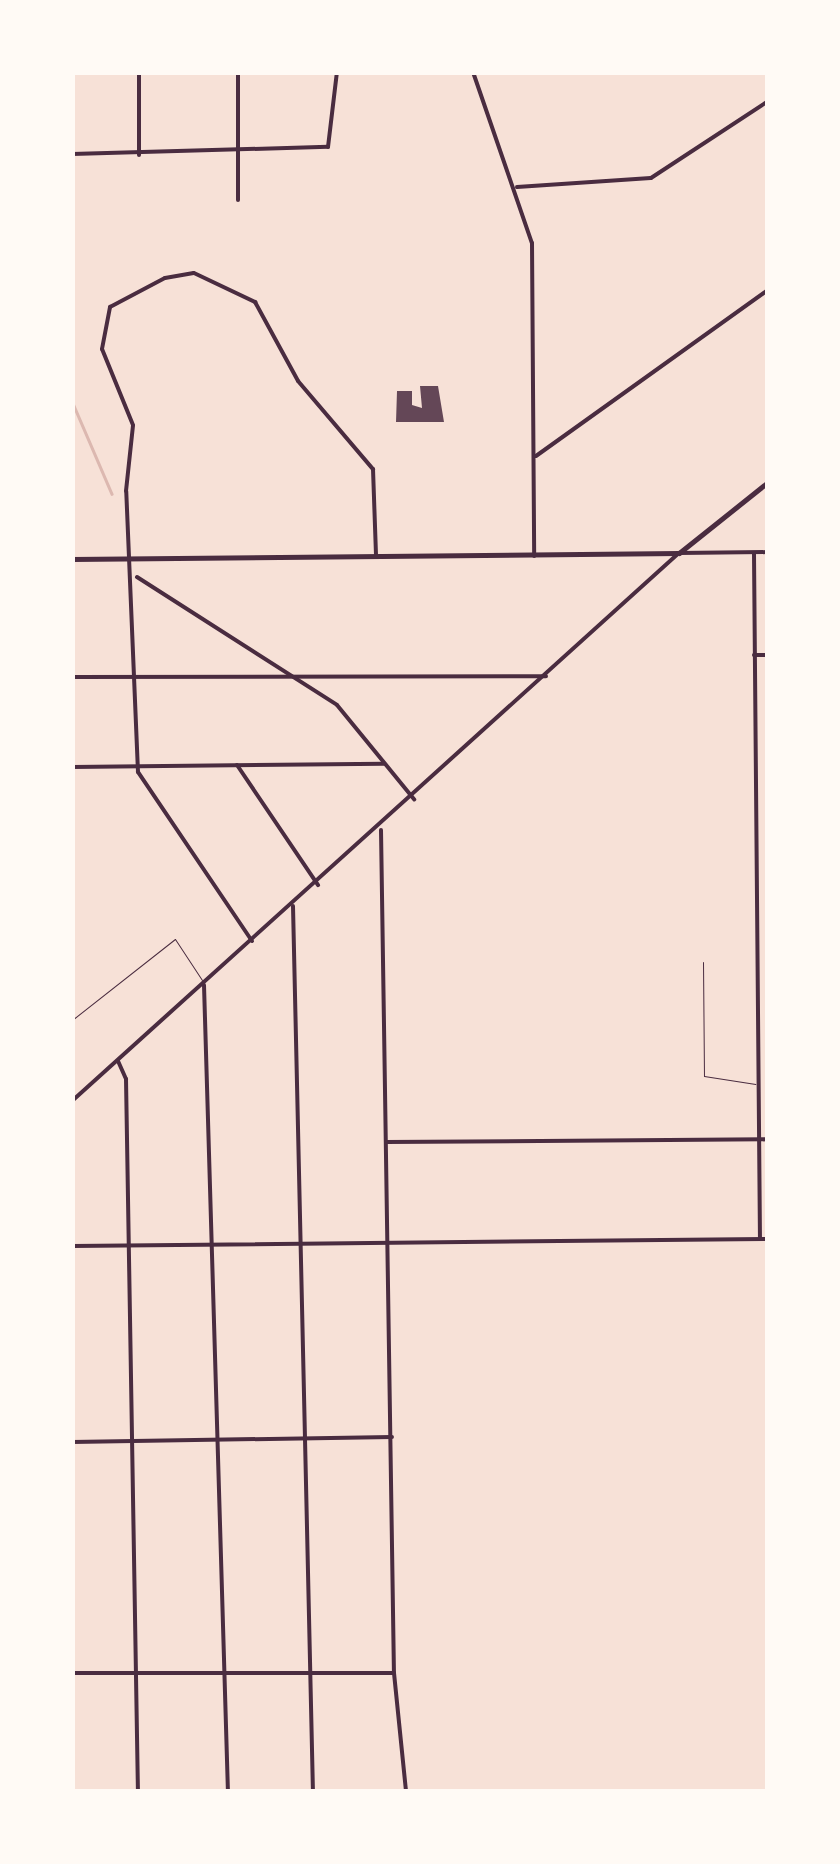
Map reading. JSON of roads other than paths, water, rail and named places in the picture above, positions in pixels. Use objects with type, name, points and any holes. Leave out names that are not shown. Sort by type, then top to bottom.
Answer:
[{"type":"main road","points":[[72,559],[679,553],[768,482]]},
{"type":"street","points":[[139,72],[139,154]]},
{"type":"street","points":[[238,72],[238,200]]},
{"type":"street","points":[[72,154],[334,143],[337,72]]},
{"type":"street","points":[[472,72],[517,187],[533,258],[534,556]]},
{"type":"street","points":[[517,187],[651,178],[768,101]]},
{"type":"street","points":[[252,941],[138,766],[134,556],[126,491],[132,412],[102,349],[102,320],[128,294],[194,274],[255,302],[298,381],[365,454],[377,483],[376,555]]},
{"type":"street","points":[[535,457],[768,290]]},
{"type":"street","points":[[754,552],[760,1239]]},
{"type":"street","points":[[72,1101],[380,830],[679,553],[768,552]]},
{"type":"street","points":[[134,577],[337,705],[414,799]]},
{"type":"street","points":[[754,655],[768,655]]},
{"type":"street","points":[[72,677],[546,676]]},
{"type":"street","points":[[756,752],[768,752]]},
{"type":"street","points":[[72,767],[384,764]]},
{"type":"street","points":[[237,765],[318,885]]},
{"type":"street","points":[[380,830],[394,1673],[406,1792]]},
{"type":"street","points":[[755,850],[768,850]]},
{"type":"street","points":[[292,906],[313,1792]]},
{"type":"street","points":[[756,961],[768,960]]},
{"type":"street","points":[[204,985],[216,1244],[228,1792]]},
{"type":"street","points":[[757,1028],[768,1031]]},
{"type":"street","points":[[118,1061],[130,1245],[138,1792]]},
{"type":"street","points":[[386,1142],[768,1138]]},
{"type":"street","points":[[72,1246],[768,1239]]},
{"type":"street","points":[[72,1442],[392,1437]]},
{"type":"street","points":[[72,1673],[394,1673]]},
{"type":"lane","points":[[72,1020],[176,939],[204,985]]},
{"type":"lane","points":[[703,962],[704,1076],[758,1084]]},
{"type":"waterway","points":[[72,401],[112,494]]}]
